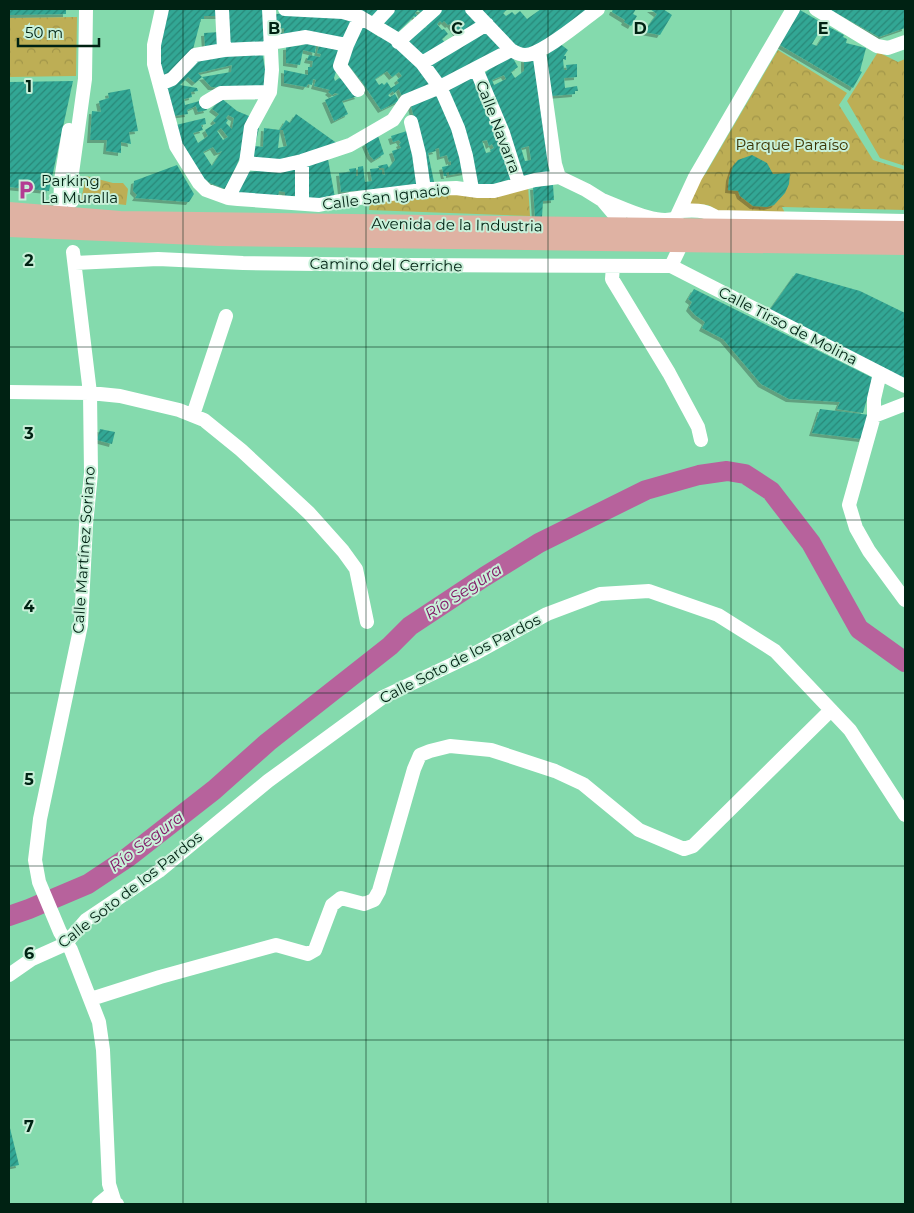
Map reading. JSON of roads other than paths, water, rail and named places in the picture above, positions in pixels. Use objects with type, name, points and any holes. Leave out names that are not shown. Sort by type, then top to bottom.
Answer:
[{"type":"main road","name":"Avenida de la Industria","points":[[9,211],[130,220],[626,227],[720,222],[905,230]]},
{"type":"main road","name":"Avenida de la Industria","points":[[9,228],[220,237],[678,225],[905,246]]},
{"type":"street","points":[[72,201],[72,173],[85,79],[86,9]]},
{"type":"street","name":"Calle San Ignacio","points":[[162,9],[153,53],[154,64],[176,146],[206,190],[228,198],[279,203],[302,202],[319,205],[340,200],[424,190],[472,189],[494,191],[519,184],[559,177]]},
{"type":"street","points":[[222,9],[224,50]]},
{"type":"street","points":[[228,198],[246,163],[251,128],[270,92],[272,70],[270,9]]},
{"type":"street","points":[[285,9],[343,10],[374,24],[422,63],[440,87],[458,128],[466,156],[472,189]]},
{"type":"street","points":[[374,24],[388,9]]},
{"type":"street","points":[[398,42],[434,9]]},
{"type":"street","points":[[472,9],[511,50],[525,55],[539,52],[598,9]]},
{"type":"street","points":[[671,266],[678,225],[696,177],[793,9]]},
{"type":"street","points":[[816,9],[877,46],[888,48],[905,42]]},
{"type":"street","points":[[358,90],[340,66],[360,17]]},
{"type":"street","points":[[422,63],[487,24]]},
{"type":"street","points":[[160,84],[172,79],[195,55],[224,50],[270,46],[306,37],[347,45]]},
{"type":"street","points":[[246,163],[280,166],[302,161],[350,145],[393,120],[406,101],[440,87],[511,50]]},
{"type":"street","points":[[539,52],[555,164],[559,177],[602,200],[645,216],[678,225]]},
{"type":"street","name":"Calle Navarra","points":[[476,69],[503,133],[519,184]]},
{"type":"street","points":[[60,215],[61,180],[69,131],[76,99],[85,79]]},
{"type":"street","points":[[206,102],[221,93],[270,92]]},
{"type":"street","points":[[411,122],[419,154],[424,190]]},
{"type":"street","points":[[302,161],[302,202]]},
{"type":"street","points":[[602,200],[626,227]]},
{"type":"street","points":[[720,222],[905,222]]},
{"type":"street","name":"Camino del Cerriche","points":[[74,258],[386,265],[671,266]]},
{"type":"street","name":"Calle Martínez Soriano","points":[[64,937],[38,878],[35,860],[40,818],[81,625],[86,525],[91,472],[90,393],[74,258]]},
{"type":"street","points":[[613,266],[612,279],[669,372],[698,427],[701,440]]},
{"type":"street","name":"Calle Tirso de Molina","points":[[671,266],[905,386]]},
{"type":"street","points":[[193,415],[226,316]]},
{"type":"street","points":[[880,373],[874,398],[874,416],[849,505],[856,528],[869,551],[905,600]]},
{"type":"street","points":[[9,392],[90,393],[120,396],[179,410],[204,420],[242,450],[309,513],[343,551],[356,568],[367,622]]},
{"type":"street","points":[[874,416],[905,404]]},
{"type":"street","name":"Calle Soto de los Pardos","points":[[9,975],[32,958],[61,946],[64,937],[159,871],[268,781],[383,697],[472,655],[547,614],[600,594],[649,590],[718,615],[775,652],[850,730],[905,815]]},
{"type":"street","points":[[91,999],[276,944],[308,954],[315,950],[332,905],[341,898],[364,904],[374,900],[379,892],[414,768],[420,755],[430,750],[450,746],[491,750],[555,771],[582,784],[639,830],[684,849],[693,846],[831,710]]},
{"type":"street","points":[[64,937],[99,1022],[103,1050],[109,1184],[114,1199],[99,1204]]},
{"type":"waterway","name":"Río Segura","points":[[9,916],[88,884],[127,858],[214,790],[268,742],[390,646],[410,626],[539,543],[646,490],[699,475],[727,471],[745,474],[771,491],[811,543],[859,629],[905,662]]},
{"type":"place","name":"Parking La Muralla","points":[[26,190]]},
{"type":"park label","name":"Parque Paraíso","points":[[792,145]]}]
